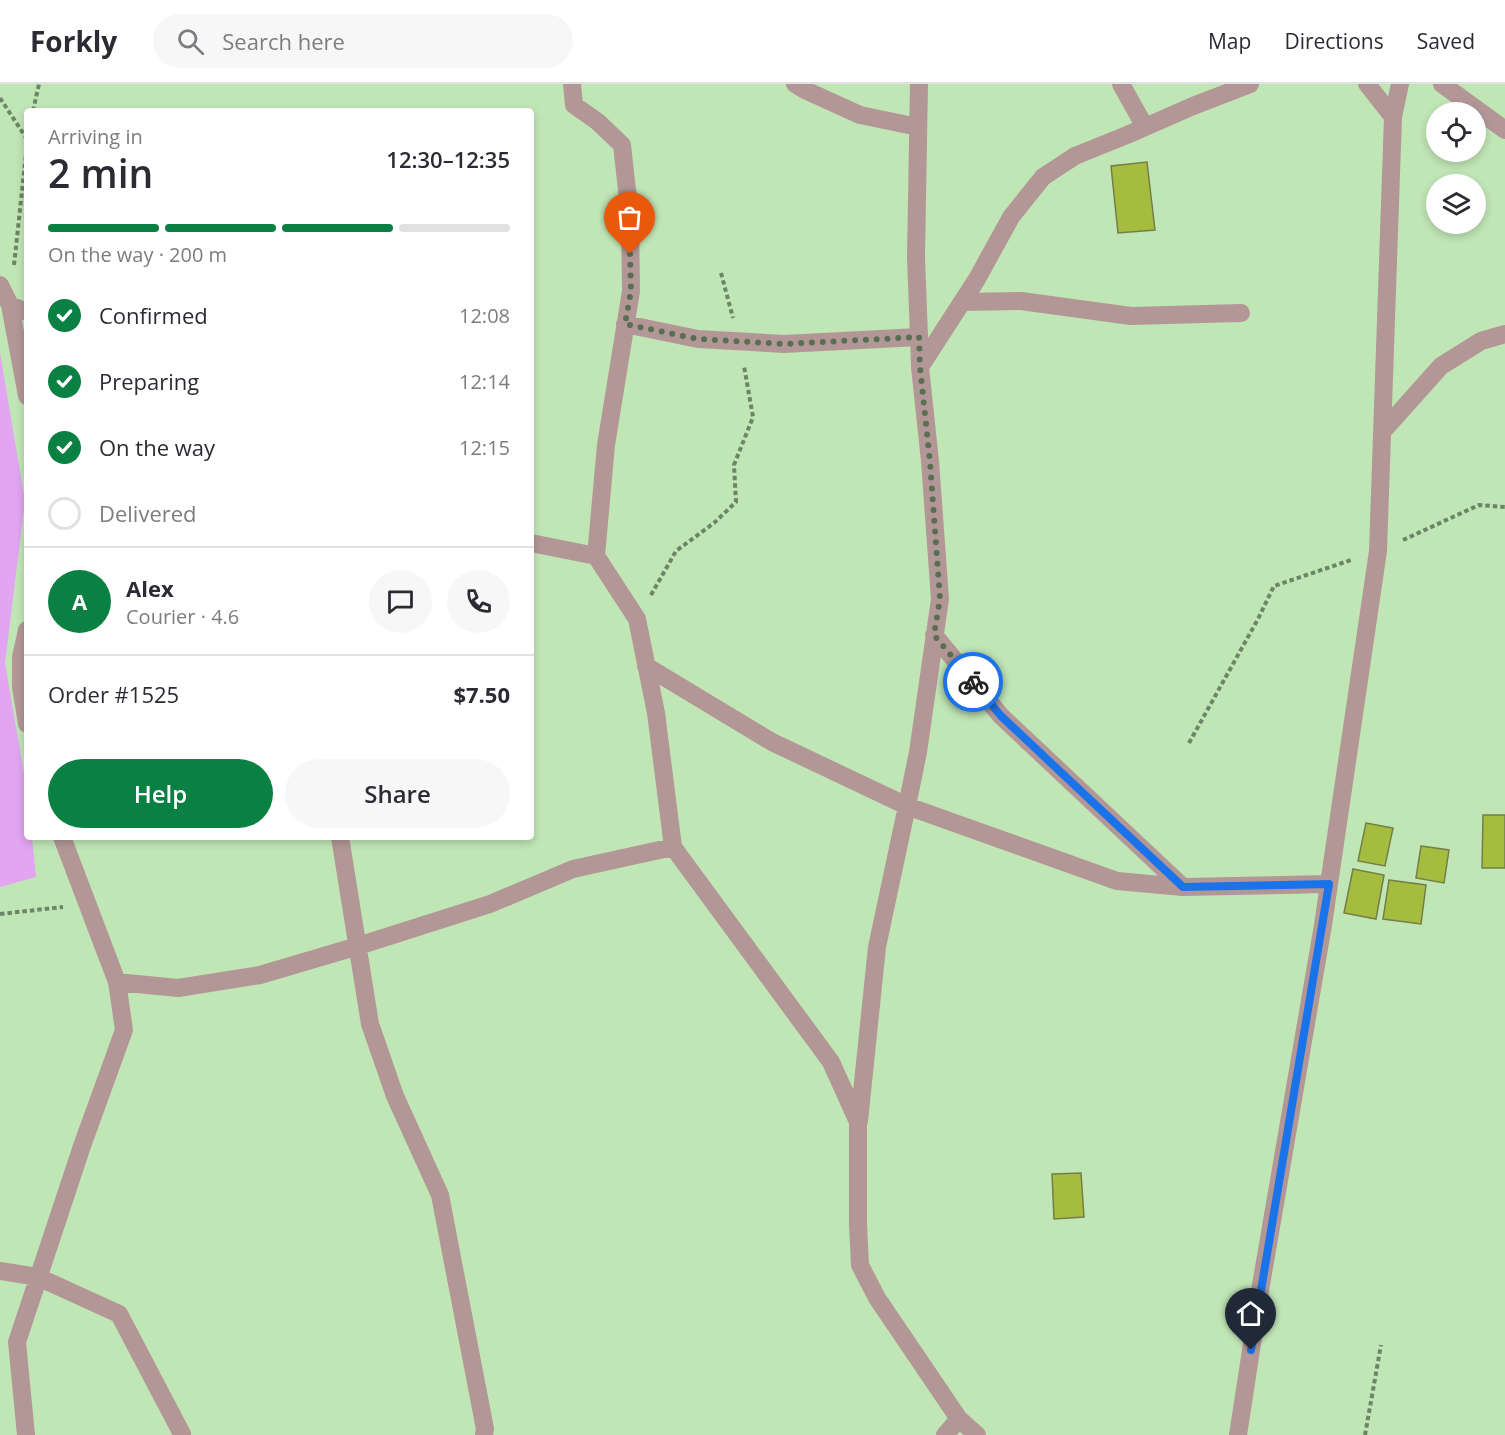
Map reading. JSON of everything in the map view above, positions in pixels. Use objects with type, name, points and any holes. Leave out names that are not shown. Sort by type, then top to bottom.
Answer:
[{"type":"street","points":[[572,84],[574,105],[598,122],[622,145],[630,217],[631,291],[606,445],[596,556],[637,619],[656,713],[674,847],[831,1062],[858,1122]]},
{"type":"street","points":[[795,84],[860,115],[918,127]]},
{"type":"street","points":[[919,84],[916,257],[920,367],[930,462],[940,599],[918,752],[877,947],[858,1122],[858,1225],[860,1265],[877,1298],[959,1419],[977,1435]]},
{"type":"street","points":[[1121,84],[1145,127]]},
{"type":"street","points":[[920,367],[976,279],[1011,217],[1043,177],[1076,156],[1250,84]]},
{"type":"street","points":[[1367,84],[1393,117]]},
{"type":"street","points":[[1238,1435],[1329,884],[1378,551],[1393,117],[1400,84]]},
{"type":"street","points":[[1442,84],[1505,130]]},
{"type":"street","points":[[0,285],[19,308],[24,363]]},
{"type":"street","points":[[962,302],[1021,301],[1131,316],[1241,313]]},
{"type":"street","points":[[625,324],[698,339],[784,344],[919,337]]},
{"type":"street","points":[[1382,432],[1441,366],[1481,341],[1505,334]]},
{"type":"street","points":[[534,544],[596,556]]},
{"type":"street","points":[[934,635],[1001,716],[1183,887]]},
{"type":"street","points":[[24,644],[21,657],[21,687],[24,706]]},
{"type":"street","points":[[646,666],[772,742],[908,806],[1117,880],[1183,887],[1329,884]]},
{"type":"street","points":[[26,1435],[17,1342],[82,1146],[124,1030],[117,982],[63,840]]},
{"type":"street","points":[[340,840],[370,1024],[395,1096],[440,1195],[485,1429],[484,1435]]},
{"type":"street","points":[[117,982],[178,988],[260,975],[490,904],[573,870],[674,847]]},
{"type":"street","points":[[0,1272],[38,1277],[118,1314],[182,1434]]},
{"type":"street","points":[[945,1435],[959,1419]]},
{"type":"path","points":[[34,108],[39,84]]},
{"type":"path","points":[[0,98],[24,134]]},
{"type":"path","points":[[19,308],[24,207]]},
{"type":"path","points":[[637,619],[676,551],[714,523],[736,502],[734,465],[753,417],[740,342],[721,273]]},
{"type":"path","points":[[1189,743],[1274,586],[1378,551],[1479,505],[1505,507]]},
{"type":"path","points":[[0,914],[88,904]]},
{"type":"path","points":[[1365,1435],[1381,1345]]},
{"type":"shaded area","points":[[0,353],[24,495],[5,663],[24,774],[24,840],[32,840],[36,877],[0,887]]},
{"type":"building","points":[[1147,162],[1155,230],[1118,233],[1111,166]]},
{"type":"building","points":[[1483,815],[1505,815],[1505,868],[1482,868]]},
{"type":"building","points":[[1366,823],[1393,828],[1385,866],[1358,861]]},
{"type":"building","points":[[1421,846],[1449,850],[1444,883],[1416,878]]},
{"type":"building","points":[[1353,869],[1384,875],[1376,919],[1344,913]]},
{"type":"building","points":[[1389,880],[1426,885],[1421,924],[1383,919]]},
{"type":"building","points":[[1081,1173],[1084,1217],[1054,1219],[1052,1174]]},
{"type":"way so far","points":[[630,254],[631,291],[625,324],[698,339],[784,344],[919,337],[940,599],[934,635],[973,682]]},
{"type":"route","points":[[973,682],[1001,716],[1183,887],[1329,884],[1251,1350]]}]
